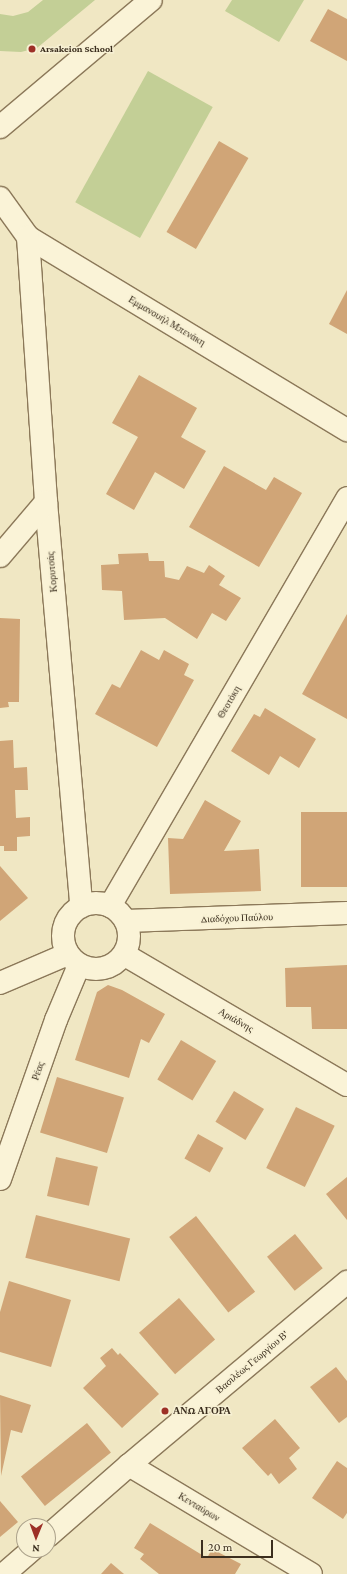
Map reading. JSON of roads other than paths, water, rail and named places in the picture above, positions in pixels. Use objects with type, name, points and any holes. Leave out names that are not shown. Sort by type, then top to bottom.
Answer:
[{"type":"street","points":[[0,127],[151,0]]},
{"type":"street","name":"Εμμανουήλ Μπενάκη","points":[[0,198],[28,237],[347,430]]},
{"type":"street","name":"Κορυτσάς","points":[[28,237],[46,502],[82,906]]},
{"type":"street","name":"Θεοτόκη","points":[[110,906],[347,498]]},
{"type":"street","points":[[0,556],[46,502]]},
{"type":"street","points":[[91,903],[110,906],[120,912],[126,921],[130,932],[130,943],[125,955],[117,963],[105,969],[91,970],[73,960],[63,936],[64,927],[74,912],[82,906],[91,903]]},
{"type":"street","name":"Διαδόχου Παύλου","points":[[126,921],[347,912]]},
{"type":"street","name":"Αριάδνης","points":[[125,955],[347,1085]]},
{"type":"street","points":[[0,983],[73,960]]},
{"type":"street","name":"Ρέας","points":[[0,1179],[56,1020],[73,960]]},
{"type":"street","name":"Βασιλέως Γεωργίου Β'","points":[[56,1529],[129,1465],[347,1282]]},
{"type":"street","name":"Κενταύρων","points":[[129,1465],[311,1574]]},
{"type":"street","points":[[4,1574],[23,1558]]},
{"type":"place","name":"Arsakeion School","points":[[32,49]]},
{"type":"place","name":"ΑΝΩ ΑΓΟΡΑ","points":[[165,1411]]}]
